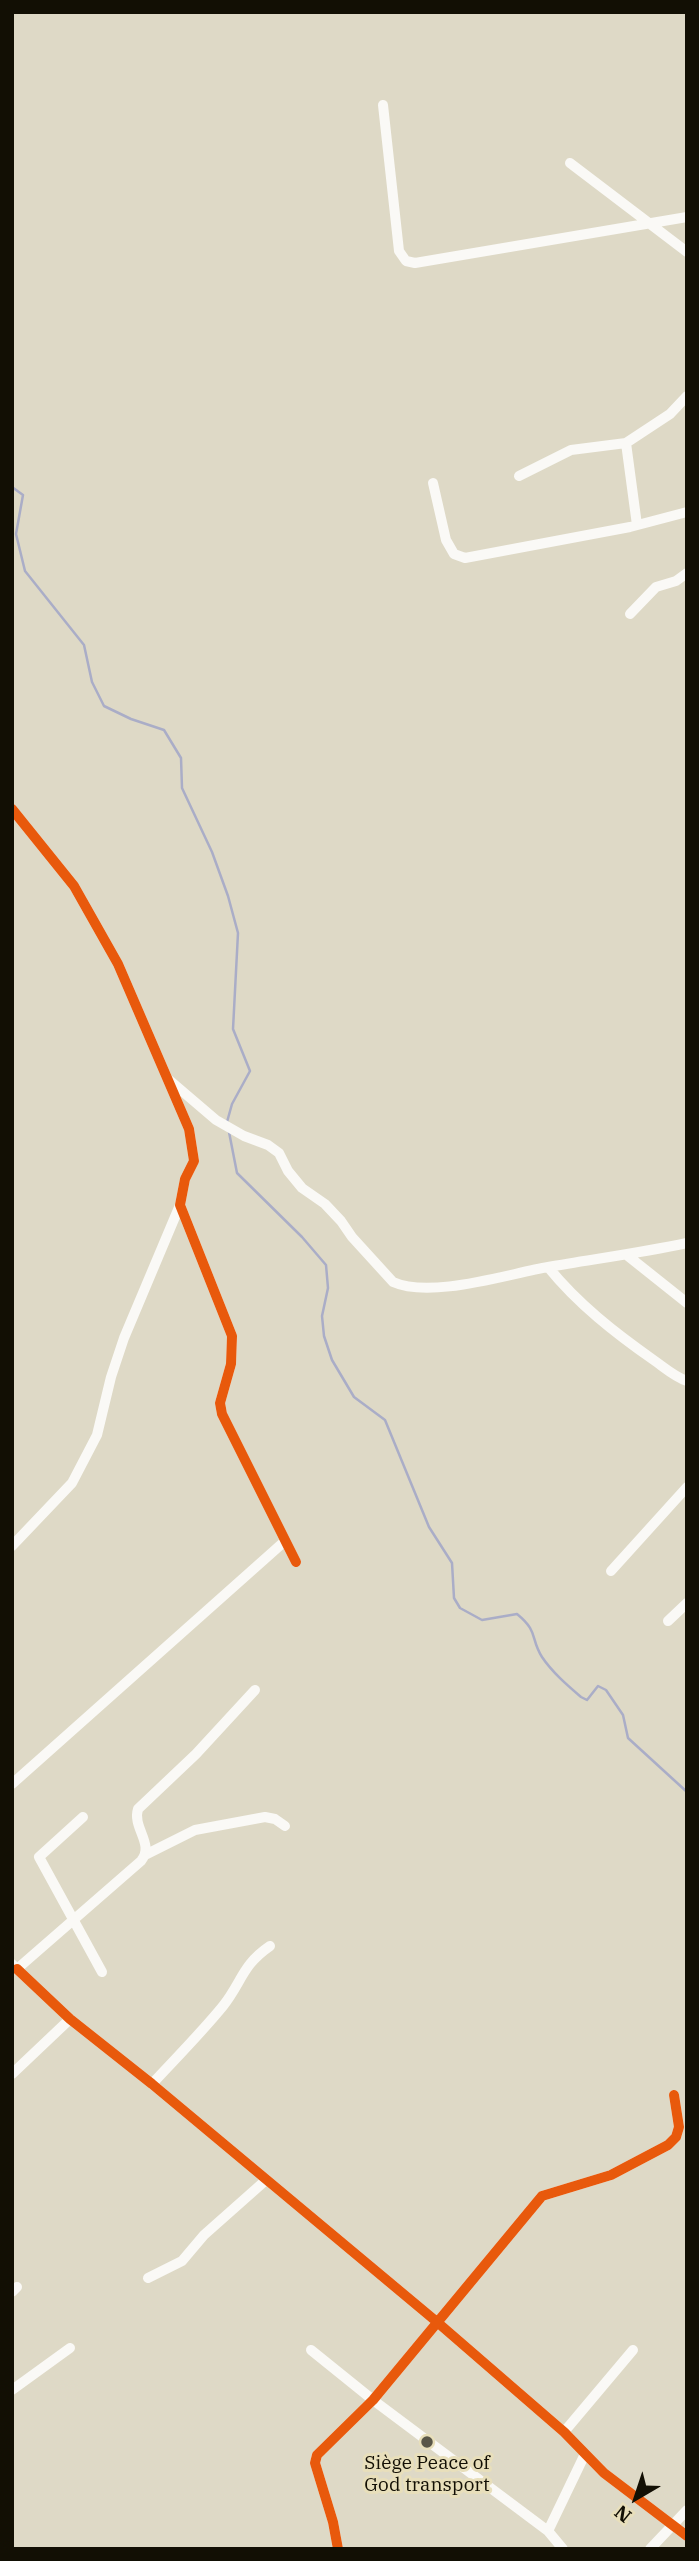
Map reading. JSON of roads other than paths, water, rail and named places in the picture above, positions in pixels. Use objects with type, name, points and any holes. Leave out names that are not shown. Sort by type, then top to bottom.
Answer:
[{"type":"street","points":[[383,105],[399,251],[406,261],[415,263],[489,252],[687,217]]},
{"type":"street","points":[[570,163],[687,252]]},
{"type":"street","points":[[519,476],[571,450],[626,443],[670,414],[687,396]]},
{"type":"street","points":[[626,443],[637,525]]},
{"type":"street","points":[[433,483],[446,540],[454,554],[465,558],[637,525],[687,512]]},
{"type":"street","points":[[630,614],[656,587],[676,581],[687,573]]},
{"type":"street","points":[[12,809],[74,886],[118,964],[189,1129],[194,1161],[185,1180],[180,1205],[124,1338],[97,1435],[72,1483],[12,1546]]},
{"type":"street","points":[[165,1077],[216,1120],[279,1153],[288,1171],[302,1188],[325,1204],[393,1282],[403,1287],[447,1287],[548,1267],[628,1256],[687,1243]]},
{"type":"street","points":[[180,1205],[232,1336],[230,1364],[220,1403],[222,1414],[296,1562]]},
{"type":"street","points":[[628,1256],[687,1303]]},
{"type":"street","points":[[548,1267],[566,1289],[594,1315],[639,1350],[687,1381]]},
{"type":"street","points":[[611,1572],[687,1487]]},
{"type":"street","points":[[12,1784],[285,1541]]},
{"type":"street","points":[[668,1621],[687,1603]]},
{"type":"street","points":[[147,1854],[147,1846],[135,1818],[138,1809],[196,1754],[255,1690]]},
{"type":"street","points":[[83,1816],[40,1857],[72,1921],[102,1972]]},
{"type":"street","points":[[285,1826],[275,1819],[265,1817],[204,1827],[147,1854],[72,1921],[15,1967],[70,2019],[152,2084],[436,2322],[564,2432],[604,2473],[687,2536]]},
{"type":"street","points":[[152,2084],[221,2008],[245,1968],[270,1946]]},
{"type":"street","points":[[12,2074],[70,2019]]},
{"type":"street","points":[[336,2547],[315,2463],[317,2455],[373,2400],[542,2196],[611,2175],[668,2145],[676,2137],[679,2127],[674,2095]]},
{"type":"street","points":[[148,2278],[181,2260],[204,2235],[266,2180]]},
{"type":"street","points":[[12,2390],[70,2348]]},
{"type":"street","points":[[311,2350],[373,2400],[548,2531],[563,2549]]},
{"type":"street","points":[[564,2432],[633,2350]]},
{"type":"street","points":[[548,2531],[585,2454]]},
{"type":"street","points":[[650,2549],[687,2510]]},
{"type":"waterway","points":[[12,487],[23,495],[16,534],[25,571],[84,645],[92,682],[104,706],[164,730],[181,758],[182,788],[212,852],[228,896],[238,933],[233,1029],[250,1071],[232,1104],[227,1122]]},
{"type":"waterway","points":[[229,1132],[237,1173],[302,1237],[326,1265],[328,1288],[322,1316],[324,1336],[332,1360],[354,1397],[385,1420],[429,1527],[452,1563],[454,1598],[460,1608],[482,1620],[517,1614],[528,1626],[542,1657],[555,1673],[587,1700],[598,1686],[606,1690],[623,1715],[628,1738],[687,1792]]},
{"type":"place","name":"Siège Peace of God transport","points":[[427,2442]]}]
